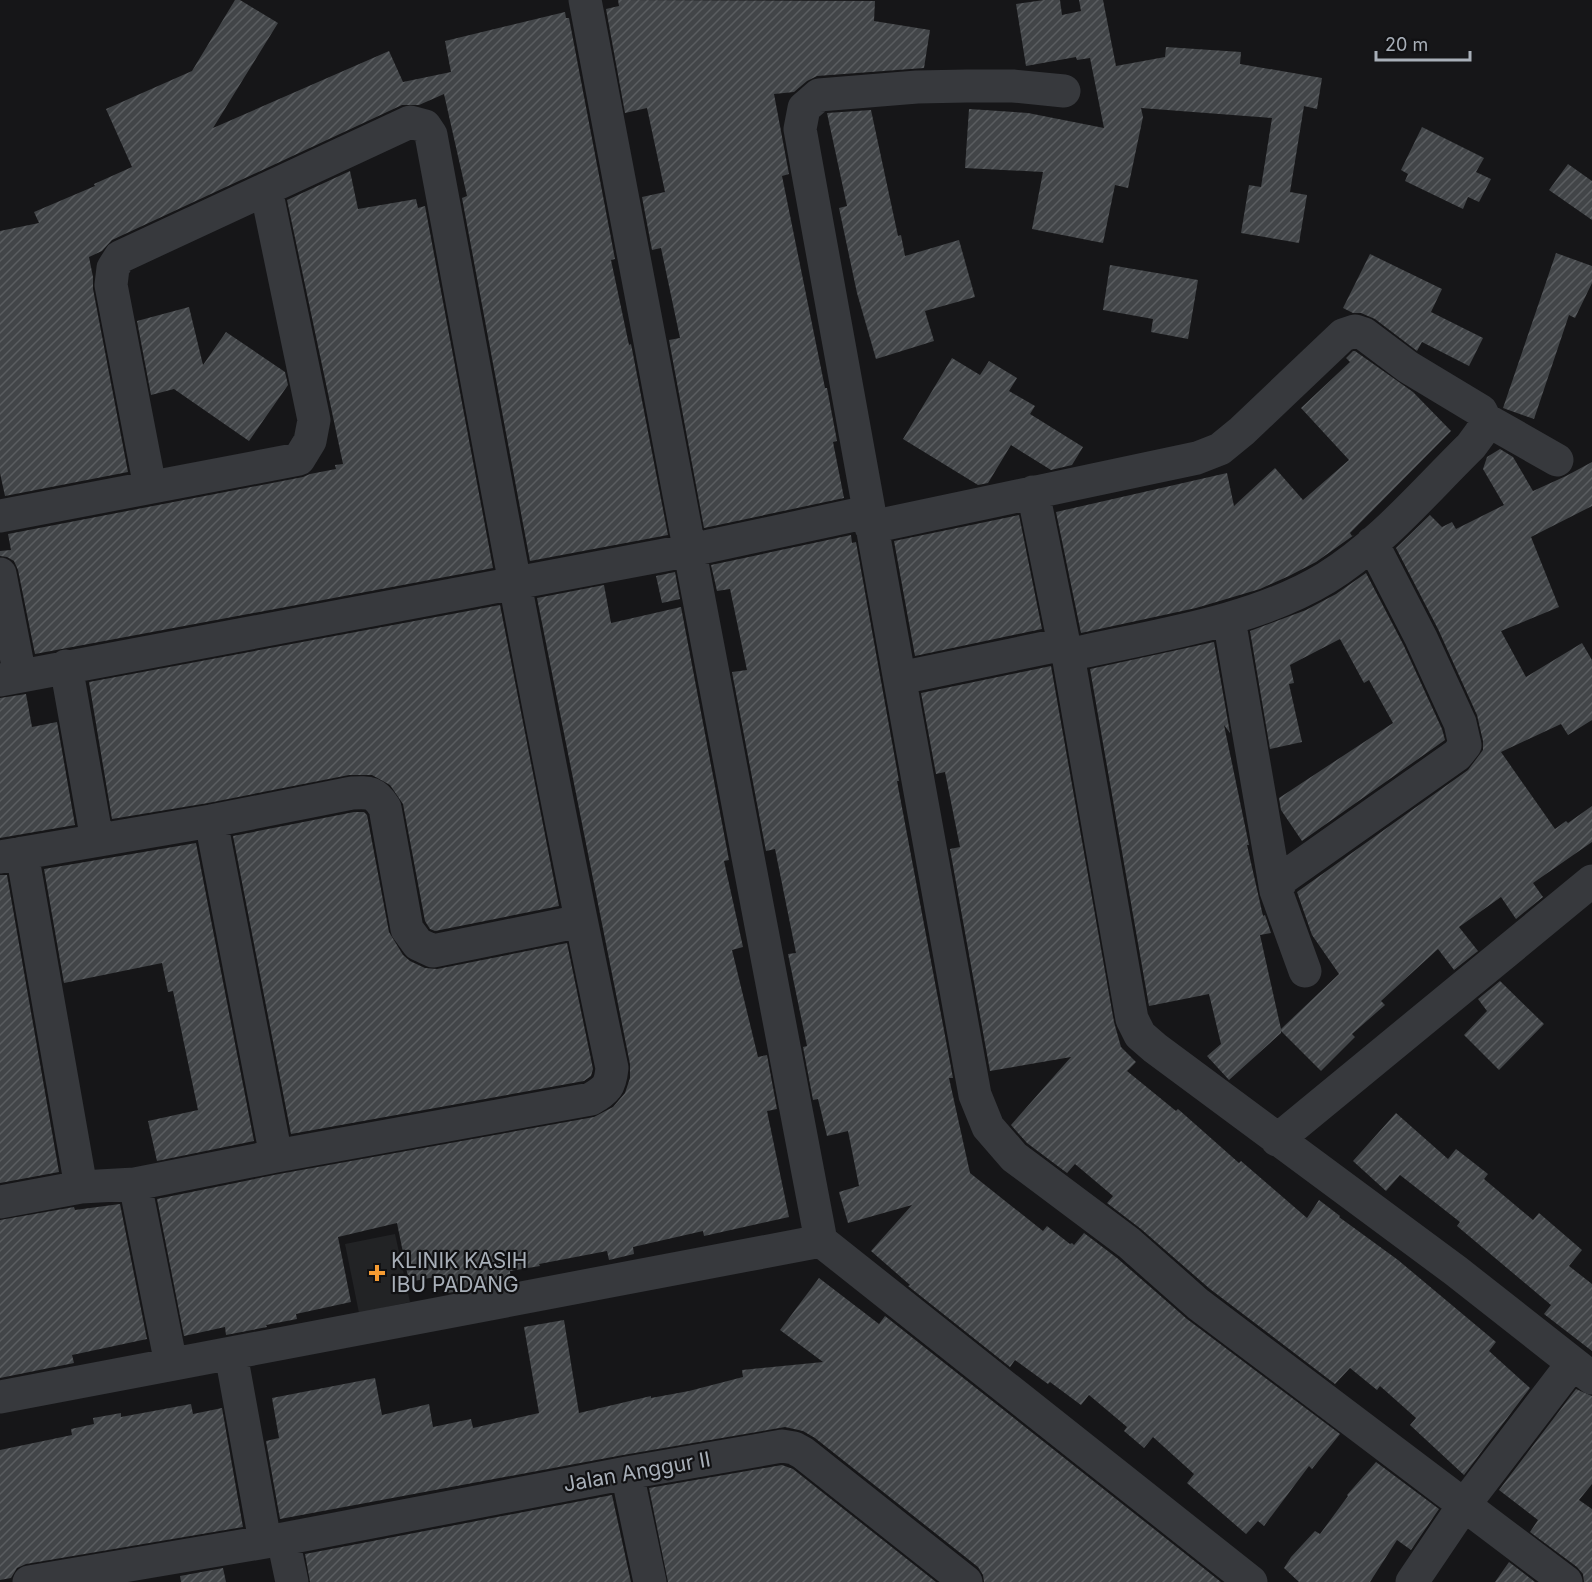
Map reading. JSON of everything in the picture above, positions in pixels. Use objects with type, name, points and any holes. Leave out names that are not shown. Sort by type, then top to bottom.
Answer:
[{"type":"street","points":[[585,0],[821,1241],[1251,1582]]},
{"type":"street","points":[[1064,91],[1013,86],[917,87],[819,95],[804,108],[800,129],[975,1095],[988,1127],[1014,1156],[1129,1243],[1198,1304],[1566,1582]]},
{"type":"street","points":[[0,1202],[81,1187],[135,1184],[591,1098],[605,1090],[611,1082],[612,1068],[514,583],[431,135],[421,124],[410,122],[120,257],[113,268],[111,285],[150,487]]},
{"type":"street","points":[[0,516],[299,459],[310,441],[314,420],[266,189]]},
{"type":"street","points":[[0,574],[10,678],[691,550],[1033,492],[1197,458],[1220,449],[1343,335],[1355,331],[1364,334],[1408,367],[1481,411],[1485,419],[1557,460]]},
{"type":"street","points":[[900,678],[1229,619],[1272,604],[1326,578],[1372,543],[1471,446],[1482,431],[1485,419]]},
{"type":"street","points":[[1033,492],[1066,649],[1132,1018],[1140,1035],[1277,1140],[1456,1271],[1583,1371],[1464,1505],[1412,1582]]},
{"type":"street","points":[[1276,891],[1283,878],[1457,755],[1465,745],[1460,723],[1421,638],[1372,543]]},
{"type":"street","points":[[1229,619],[1276,891],[1305,971]]},
{"type":"street","points":[[66,666],[97,840]]},
{"type":"street","points":[[81,1187],[11,855],[211,821],[352,793],[369,792],[380,799],[385,808],[407,929],[418,944],[433,951],[581,921]]},
{"type":"street","points":[[211,821],[276,1156]]},
{"type":"street","points":[[1277,1140],[1592,881]]},
{"type":"street","points":[[135,1184],[171,1365]]},
{"type":"street","points":[[0,1397],[821,1241]]},
{"type":"street","points":[[231,1354],[274,1540],[292,1582]]},
{"type":"street","name":"Jalan Anggur II","points":[[29,1582],[274,1540],[782,1446],[794,1448],[803,1454],[966,1582]]},
{"type":"street","points":[[627,1473],[650,1582]]},
{"type":"shaded area","name":"KLINIK KASIH IBU PADANG","points":[[395,1234],[410,1302],[359,1313],[345,1244]]},
{"type":"building","points":[[235,0],[240,0],[278,23],[213,128],[389,51],[403,82],[451,72],[445,41],[565,12],[566,18],[569,18],[615,259],[611,260],[629,345],[631,344],[668,535],[530,561],[462,198],[467,196],[444,94],[419,105],[402,105],[112,240],[102,251],[89,257],[128,472],[5,496],[0,473],[0,231],[39,223],[34,212],[95,186],[94,184],[132,167],[106,109],[192,71]]},
{"type":"building","points":[[618,0],[875,1],[874,21],[930,30],[924,68],[817,76],[794,92],[774,94],[789,174],[782,176],[825,388],[827,388],[837,441],[833,442],[844,498],[704,528],[669,340],[680,338],[661,248],[652,250],[642,197],[665,192],[647,108],[625,113],[606,9],[619,6]]},
{"type":"building","points":[[1060,0],[1062,15],[1081,11],[1079,0],[1103,0],[1116,66],[1165,57],[1166,47],[1241,52],[1240,64],[1322,78],[1317,109],[1304,106],[1290,192],[1307,195],[1299,243],[1241,233],[1249,185],[1261,187],[1272,118],[1141,108],[1143,117],[1128,188],[1115,185],[1103,243],[1032,229],[1043,172],[965,168],[969,109],[1028,113],[1104,128],[1090,58],[1077,60],[1076,57],[1026,66],[1016,4]]},
{"type":"building","points":[[871,110],[898,236],[901,235],[905,256],[959,240],[975,297],[925,311],[934,341],[876,359],[857,293],[839,208],[847,206],[827,113]]},
{"type":"building","points":[[1422,127],[1484,158],[1476,172],[1491,179],[1479,202],[1468,197],[1463,209],[1405,181],[1408,174],[1401,170]]},
{"type":"building","points":[[1568,164],[1592,181],[1592,220],[1549,190]]},
{"type":"building","points":[[350,171],[358,209],[416,199],[418,208],[425,206],[493,568],[35,654],[18,570],[14,561],[0,556],[0,551],[11,550],[8,534],[303,477],[336,469],[335,465],[343,464],[287,200]]},
{"type":"building","points":[[1556,253],[1592,266],[1592,283],[1575,318],[1569,315],[1534,419],[1503,408]]},
{"type":"building","points":[[1370,254],[1442,289],[1431,312],[1483,338],[1469,366],[1422,342],[1417,351],[1375,319],[1343,308]]},
{"type":"building","points":[[1110,265],[1198,280],[1188,339],[1151,332],[1153,319],[1103,310]]},
{"type":"building","points":[[189,307],[203,365],[226,332],[285,372],[288,385],[249,441],[174,389],[151,395],[137,321]]},
{"type":"building","points":[[1353,351],[1413,392],[1451,431],[1350,533],[1354,535],[1316,562],[1260,589],[1196,608],[1081,633],[1056,512],[1227,473],[1234,506],[1275,468],[1303,500],[1349,460],[1301,408],[1350,362],[1346,358]]},
{"type":"building","points":[[952,358],[980,375],[989,361],[1017,378],[1009,391],[1035,406],[1030,414],[1083,447],[1072,465],[1051,470],[1011,445],[988,483],[978,485],[903,439]]},
{"type":"building","points":[[1500,449],[1513,457],[1533,491],[1592,462],[1592,506],[1531,537],[1559,607],[1501,631],[1526,677],[1582,643],[1592,660],[1592,720],[1568,735],[1561,724],[1501,752],[1555,829],[1592,806],[1592,842],[1533,883],[1543,897],[1516,919],[1501,897],[1459,927],[1478,951],[1454,970],[1438,949],[1381,1001],[1385,1005],[1352,1034],[1355,1037],[1321,1071],[1281,1031],[1229,1080],[1207,1056],[1221,1044],[1209,994],[1149,1006],[1090,669],[1214,642],[1230,733],[1224,725],[1249,845],[1247,845],[1263,916],[1265,915],[1271,933],[1260,935],[1281,1029],[1339,974],[1312,935],[1297,892],[1468,770],[1483,750],[1477,715],[1438,629],[1396,548],[1430,515],[1442,527],[1452,522],[1456,529],[1504,505],[1483,469],[1487,457]]},
{"type":"building","points":[[1019,515],[1042,629],[915,656],[894,541]]},
{"type":"building","points":[[851,535],[852,543],[856,542],[899,781],[897,781],[953,1078],[949,1078],[970,1173],[1043,1231],[1047,1226],[1074,1245],[1084,1233],[1117,1258],[1187,1319],[1340,1434],[1312,1469],[1309,1466],[1264,1526],[1258,1521],[1246,1534],[1187,1483],[1194,1474],[1153,1437],[1144,1448],[1124,1431],[1127,1427],[1089,1395],[1081,1405],[1015,1360],[1010,1367],[908,1286],[910,1285],[871,1251],[912,1205],[848,1223],[839,1192],[859,1186],[848,1131],[827,1136],[818,1099],[813,1100],[803,1047],[807,1046],[788,954],[796,953],[775,849],[766,851],[732,672],[747,670],[730,589],[717,591],[711,565]]},
{"type":"building","points":[[675,572],[680,599],[662,603],[656,576]]},
{"type":"building","points":[[1366,573],[1404,646],[1445,740],[1302,841],[1281,810],[1279,798],[1393,723],[1369,680],[1364,683],[1340,639],[1290,665],[1294,683],[1289,684],[1302,742],[1270,749],[1250,631],[1306,610],[1336,594]]},
{"type":"building","points":[[604,585],[611,623],[681,607],[729,860],[724,861],[743,947],[732,950],[758,1057],[767,1055],[777,1109],[767,1111],[789,1217],[704,1236],[703,1231],[633,1247],[634,1254],[609,1260],[607,1251],[539,1264],[540,1266],[510,1271],[511,1281],[448,1293],[445,1275],[409,1282],[397,1223],[338,1237],[351,1302],[296,1314],[297,1319],[266,1325],[267,1327],[226,1335],[225,1327],[184,1336],[157,1199],[279,1174],[594,1117],[613,1107],[625,1093],[630,1078],[630,1064],[537,598]]},
{"type":"building","points":[[500,605],[559,906],[435,931],[430,929],[425,921],[403,804],[390,785],[372,775],[349,775],[112,819],[89,682]]},
{"type":"building","points":[[1051,666],[1114,1022],[1121,1047],[1136,1062],[1127,1071],[1176,1111],[1178,1109],[1239,1163],[1241,1161],[1307,1218],[1319,1200],[1398,1260],[1496,1342],[1489,1351],[1530,1388],[1464,1475],[1410,1425],[1416,1418],[1380,1386],[1377,1390],[1350,1368],[1335,1384],[1210,1289],[1141,1229],[1107,1203],[1113,1196],[1075,1164],[1067,1173],[1027,1143],[1011,1125],[1071,1057],[990,1071],[950,849],[960,847],[945,772],[936,774],[921,693]]},
{"type":"building","points":[[26,694],[32,727],[57,722],[75,825],[0,838],[0,698]]},
{"type":"building","points":[[354,812],[364,812],[367,815],[389,932],[403,955],[410,961],[425,968],[437,969],[567,943],[593,1069],[591,1076],[584,1081],[291,1134],[233,836]]},
{"type":"building","points":[[196,843],[254,1141],[157,1161],[148,1121],[198,1110],[173,991],[168,992],[162,963],[64,983],[44,869]]},
{"type":"building","points":[[0,875],[7,875],[59,1172],[0,1183]]},
{"type":"building","points":[[1500,981],[1544,1024],[1499,1070],[1464,1035],[1487,1011],[1478,999]]},
{"type":"building","points":[[1396,1113],[1448,1159],[1456,1149],[1488,1174],[1484,1179],[1533,1220],[1539,1213],[1582,1250],[1569,1266],[1592,1284],[1592,1351],[1544,1314],[1551,1305],[1457,1226],[1460,1222],[1400,1175],[1386,1191],[1353,1161]]},
{"type":"building","points":[[120,1204],[147,1339],[72,1355],[74,1363],[0,1378],[0,1220],[74,1207],[75,1210]]},
{"type":"building","points":[[819,1278],[879,1324],[885,1316],[1221,1582],[984,1582],[978,1567],[815,1438],[803,1431],[785,1427],[280,1519],[266,1441],[279,1438],[272,1398],[375,1378],[382,1415],[429,1404],[433,1427],[471,1419],[473,1428],[539,1413],[524,1327],[564,1320],[579,1413],[651,1396],[651,1398],[689,1391],[743,1377],[742,1370],[823,1362],[780,1330]]},
{"type":"building","points":[[1576,1389],[1592,1396],[1592,1484],[1579,1500],[1592,1509],[1592,1582],[1584,1582],[1583,1574],[1577,1567],[1530,1532],[1538,1520],[1499,1490]]},
{"type":"building","points":[[191,1404],[193,1414],[222,1408],[243,1527],[26,1564],[17,1568],[11,1578],[0,1580],[0,1450],[72,1435],[71,1429],[94,1424],[93,1418],[121,1413],[121,1417]]},
{"type":"building","points":[[1376,1462],[1439,1509],[1411,1550],[1397,1540],[1370,1582],[1299,1582],[1284,1568],[1291,1557],[1315,1531],[1320,1534],[1347,1495]]},
{"type":"building","points":[[782,1465],[793,1469],[936,1582],[668,1582],[649,1488]]},
{"type":"building","points":[[612,1495],[631,1582],[310,1582],[305,1554]]},
{"type":"building","points":[[1509,1562],[1535,1582],[1495,1582]]},
{"type":"building","points":[[223,1568],[226,1582],[181,1582],[180,1576]]},
{"type":"place","name":"KLINIK KASIH IBU PADANG","points":[[377,1273]]}]
